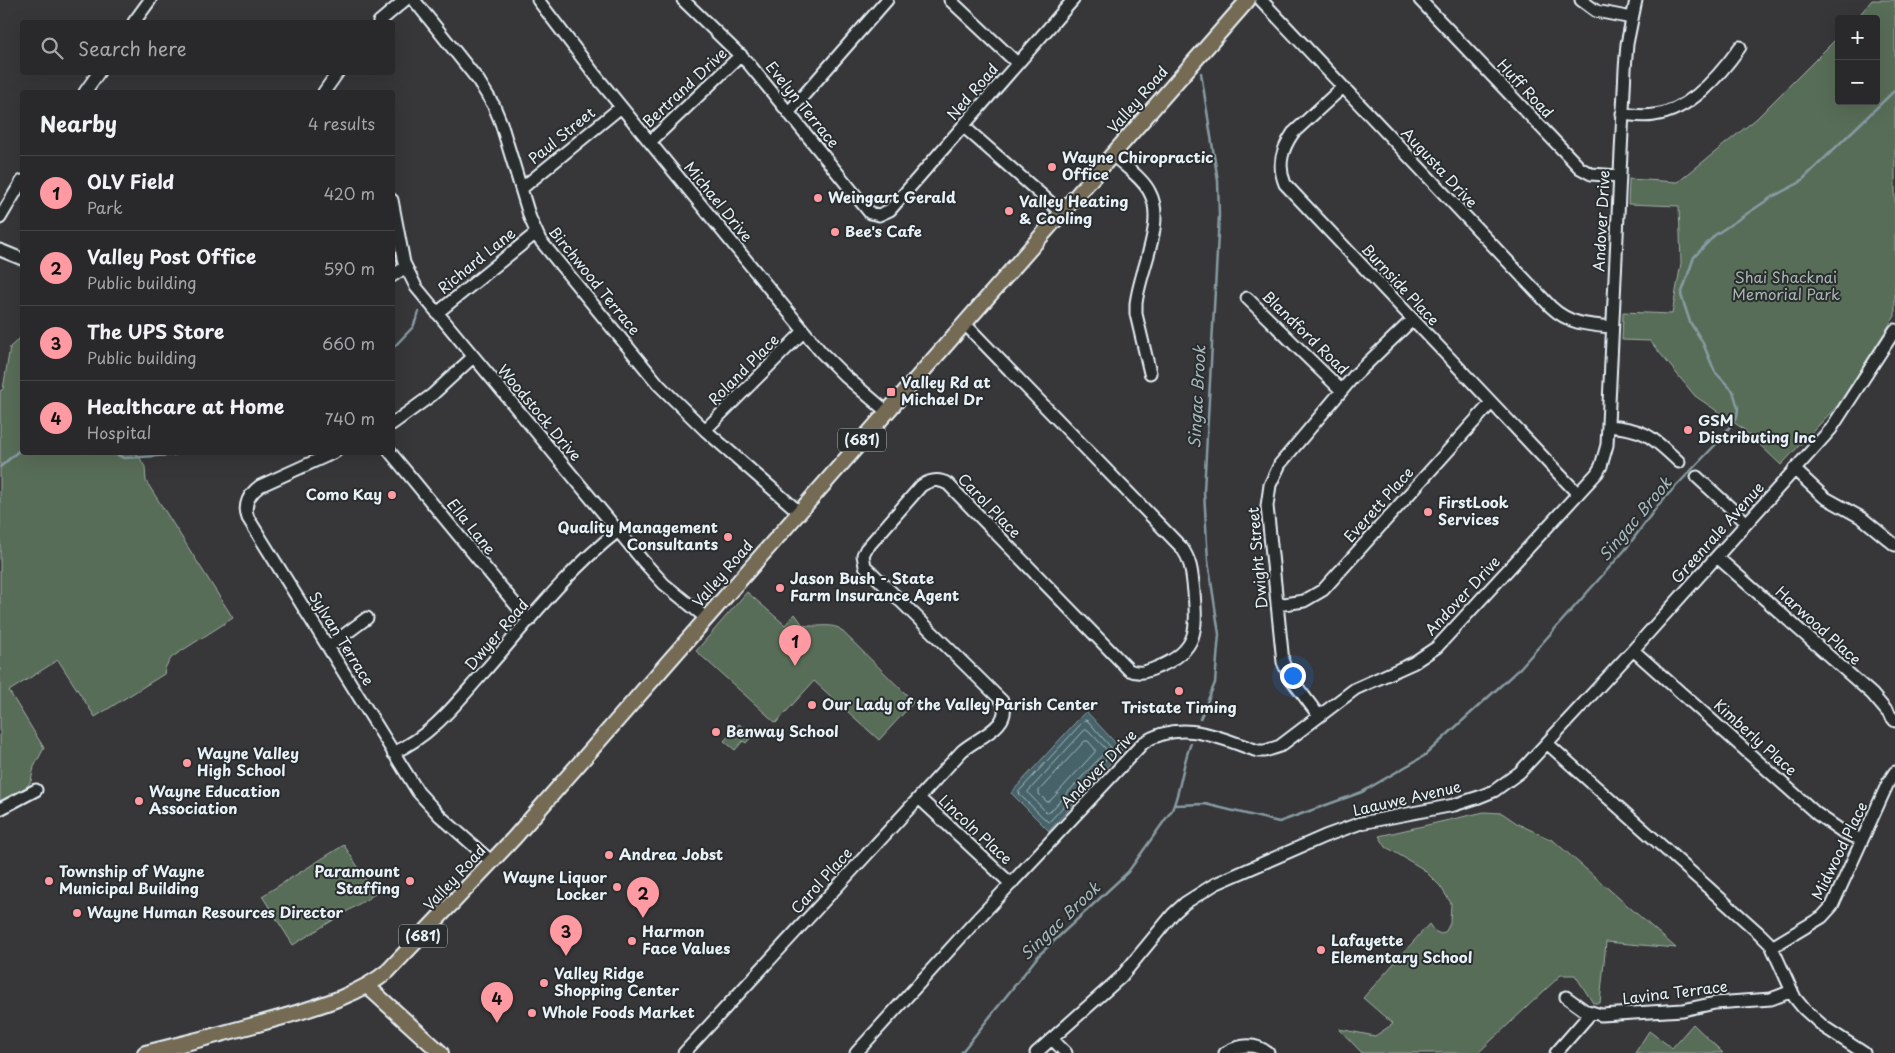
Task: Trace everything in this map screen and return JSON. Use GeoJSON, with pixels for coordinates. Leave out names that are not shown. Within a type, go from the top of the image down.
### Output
{"type":"FeatureCollection","features":[{"type":"Feature","properties":{"kind":"main road","name":"Valley Road"},"geometry":{"type":"LineString","coordinates":[[145,1053],[219,1035],[337,999],[367,986],[398,962],[492,862],[1248,0]]}},
{"type":"Feature","properties":{"kind":"main road"},"geometry":{"type":"LineString","coordinates":[[367,986],[441,1053]]}},
{"type":"Feature","properties":{"kind":"street"},"geometry":{"type":"LineString","coordinates":[[135,20],[150,0]]}},
{"type":"Feature","properties":{"kind":"street"},"geometry":{"type":"LineString","coordinates":[[381,20],[404,0]]}},
{"type":"Feature","properties":{"kind":"street","name":"Birchwood Terrace"},"geometry":{"type":"LineString","coordinates":[[414,0],[488,96],[501,124],[536,233],[659,385],[705,430],[799,512]]}},
{"type":"Feature","properties":{"kind":"street","name":"Michael Drive"},"geometry":{"type":"LineString","coordinates":[[538,0],[621,107],[804,331],[835,367],[887,412]]}},
{"type":"Feature","properties":{"kind":"street","name":"Evelyn Terrace"},"geometry":{"type":"LineString","coordinates":[[683,0],[741,55],[870,213],[879,215],[885,213],[895,203]]}},
{"type":"Feature","properties":{"kind":"street"},"geometry":{"type":"LineString","coordinates":[[789,112],[887,0]]}},
{"type":"Feature","properties":{"kind":"street"},"geometry":{"type":"LineString","coordinates":[[950,0],[1017,63]]}},
{"type":"Feature","properties":{"kind":"street","name":"Ned Road"},"geometry":{"type":"LineString","coordinates":[[895,203],[1073,0]]}},
{"type":"Feature","properties":{"kind":"street","name":"Augusta Drive"},"geometry":{"type":"LineString","coordinates":[[1261,0],[1556,312],[1576,323],[1612,327]]}},
{"type":"Feature","properties":{"kind":"street","name":"Huff Road"},"geometry":{"type":"LineString","coordinates":[[1420,0],[1580,168],[1591,174],[1619,176]]}},
{"type":"Feature","properties":{"kind":"street"},"geometry":{"type":"LineString","coordinates":[[1581,0],[1596,11],[1632,18]]}},
{"type":"Feature","properties":{"kind":"street","name":"Andover Drive"},"geometry":{"type":"LineString","coordinates":[[856,1053],[1135,750],[1153,737],[1169,731],[1189,731],[1209,735],[1258,751],[1266,751],[1280,746],[1355,690],[1413,663],[1437,647],[1578,494],[1601,466],[1608,445],[1625,69],[1636,0]]}},
{"type":"Feature","properties":{"kind":"street"},"geometry":{"type":"LineString","coordinates":[[1622,114],[1653,116],[1664,114],[1685,104],[1727,65],[1740,47]]}},
{"type":"Feature","properties":{"kind":"street","name":"Bertrand Drive"},"geometry":{"type":"LineString","coordinates":[[650,142],[741,55]]}},
{"type":"Feature","properties":{"kind":"street"},"geometry":{"type":"LineString","coordinates":[[86,90],[97,75]]}},
{"type":"Feature","properties":{"kind":"street"},"geometry":{"type":"LineString","coordinates":[[326,90],[336,75]]}},
{"type":"Feature","properties":{"kind":"street","name":"Burnside Place"},"geometry":{"type":"LineString","coordinates":[[1343,87],[1293,133],[1287,142],[1281,160],[1282,177],[1285,184],[1578,494]]}},
{"type":"Feature","properties":{"kind":"street","name":"Paul Street"},"geometry":{"type":"LineString","coordinates":[[521,189],[621,107]]}},
{"type":"Feature","properties":{"kind":"street"},"geometry":{"type":"LineString","coordinates":[[963,126],[1061,212]]}},
{"type":"Feature","properties":{"kind":"street"},"geometry":{"type":"LineString","coordinates":[[1112,154],[1145,185],[1154,202],[1154,230],[1136,304],[1136,314],[1150,373]]}},
{"type":"Feature","properties":{"kind":"street"},"geometry":{"type":"LineString","coordinates":[[0,218],[20,184]]}},
{"type":"Feature","properties":{"kind":"street","name":"Woodstock Drive"},"geometry":{"type":"LineString","coordinates":[[395,214],[406,267],[416,288],[653,573],[706,618]]}},
{"type":"Feature","properties":{"kind":"street","name":"Richard Lane"},"geometry":{"type":"LineString","coordinates":[[437,313],[536,233]]}},
{"type":"Feature","properties":{"kind":"street"},"geometry":{"type":"LineString","coordinates":[[0,250],[20,257]]}},
{"type":"Feature","properties":{"kind":"street"},"geometry":{"type":"LineString","coordinates":[[395,274],[406,267]]}},
{"type":"Feature","properties":{"kind":"street","name":"Blandford Road"},"geometry":{"type":"LineString","coordinates":[[1247,298],[1341,390]]}},
{"type":"Feature","properties":{"kind":"street","name":"Dwight Street"},"geometry":{"type":"LineString","coordinates":[[1319,716],[1286,670],[1281,651],[1267,506],[1270,485],[1280,464],[1341,390],[1364,365],[1412,320]]}},
{"type":"Feature","properties":{"kind":"street","name":"Carol Place"},"geometry":{"type":"LineString","coordinates":[[684,1053],[962,751],[996,728],[1005,712],[1002,701],[865,566],[863,561],[866,549],[925,483],[937,480],[948,484],[1129,670],[1134,673],[1145,672],[1177,658],[1190,644],[1196,628],[1192,570],[1182,548],[964,323]]}},
{"type":"Feature","properties":{"kind":"street","name":"Greenrale Avenue"},"geometry":{"type":"LineString","coordinates":[[1548,744],[1831,429],[1895,330]]}},
{"type":"Feature","properties":{"kind":"street","name":"Roland Place"},"geometry":{"type":"LineString","coordinates":[[705,430],[804,331]]}},
{"type":"Feature","properties":{"kind":"street"},"geometry":{"type":"LineString","coordinates":[[395,422],[432,395],[473,357]]}},
{"type":"Feature","properties":{"kind":"street","name":"Everett Place"},"geometry":{"type":"LineString","coordinates":[[1277,605],[1304,601],[1323,590],[1491,403]]}},
{"type":"Feature","properties":{"kind":"street"},"geometry":{"type":"LineString","coordinates":[[1608,426],[1628,428],[1645,433],[1654,438],[1679,462]]}},
{"type":"Feature","properties":{"kind":"street","name":"Sylvan Terrace"},"geometry":{"type":"LineString","coordinates":[[328,455],[260,486],[250,496],[246,509],[248,518],[418,792],[428,805],[492,862]]}},
{"type":"Feature","properties":{"kind":"street","name":"Ella Lane"},"geometry":{"type":"LineString","coordinates":[[392,455],[529,621]]}},
{"type":"Feature","properties":{"kind":"street"},"geometry":{"type":"LineString","coordinates":[[1794,469],[1824,497],[1862,518],[1895,545]]}},
{"type":"Feature","properties":{"kind":"street"},"geometry":{"type":"LineString","coordinates":[[1698,477],[1746,523]]}},
{"type":"Feature","properties":{"kind":"street","name":"Dwyer Road"},"geometry":{"type":"LineString","coordinates":[[394,753],[421,738],[445,717],[586,558],[618,531]]}},
{"type":"Feature","properties":{"kind":"street","name":"Harwood Place"},"geometry":{"type":"LineString","coordinates":[[1717,557],[1872,694],[1895,721]]}},
{"type":"Feature","properties":{"kind":"street"},"geometry":{"type":"LineString","coordinates":[[328,647],[367,618]]}},
{"type":"Feature","properties":{"kind":"street","name":"Kimberly Place"},"geometry":{"type":"LineString","coordinates":[[1633,650],[1817,814],[1843,832],[1862,840]]}},
{"type":"Feature","properties":{"kind":"street"},"geometry":{"type":"LineString","coordinates":[[1548,744],[1772,947],[1792,991],[1804,1009],[1815,1019],[1864,1053]]}},
{"type":"Feature","properties":{"kind":"street","name":"Laauwe Avenue"},"geometry":{"type":"LineString","coordinates":[[1036,1053],[1121,977],[1173,914],[1215,884],[1325,836],[1362,823],[1454,805],[1486,794],[1507,783],[1548,744]]}},
{"type":"Feature","properties":{"kind":"street","name":"Midwood Place"},"geometry":{"type":"LineString","coordinates":[[1772,947],[1828,912],[1888,783],[1895,772]]}},
{"type":"Feature","properties":{"kind":"street"},"geometry":{"type":"LineString","coordinates":[[0,809],[36,790]]}},
{"type":"Feature","properties":{"kind":"street","name":"Lincoln Place"},"geometry":{"type":"LineString","coordinates":[[919,798],[1011,884]]}},
{"type":"Feature","properties":{"kind":"street","name":"Lavina Terrace"},"geometry":{"type":"LineString","coordinates":[[1566,997],[1574,1005],[1591,1013],[1601,1015],[1683,1010],[1714,1003],[1771,999],[1792,991]]}},
{"type":"Feature","properties":{"kind":"street"},"geometry":{"type":"LineString","coordinates":[[1556,1053],[1591,1013]]}},
{"type":"Feature","properties":{"kind":"street"},"geometry":{"type":"LineString","coordinates":[[1052,1039],[1066,1053]]}},
{"type":"Feature","properties":{"kind":"street"},"geometry":{"type":"LineString","coordinates":[[1225,1053],[1242,1046],[1263,1049],[1268,1053]]}},
{"type":"Feature","properties":{"kind":"green space","name":"Shai Shacknai Memorial Park"},"geometry":{"type":"Polygon","coordinates":[[[1872,0],[1895,0],[1895,316],[1838,405],[1781,465],[1742,428],[1695,396],[1650,341],[1622,340],[1623,312],[1672,314],[1681,263],[1679,206],[1628,204],[1629,179],[1678,182],[1756,119],[1835,40],[1835,105],[1880,105],[1880,15],[1859,15],[1872,0]]]}},
{"type":"Feature","properties":{"kind":"green space"},"geometry":{"type":"Polygon","coordinates":[[[20,338],[20,455],[138,455],[145,467],[146,481],[233,618],[172,657],[166,666],[164,674],[95,717],[58,660],[9,691],[44,748],[34,767],[31,781],[27,787],[0,802],[0,391],[3,389],[10,347],[20,338]]]}},
{"type":"Feature","properties":{"kind":"green space"},"geometry":{"type":"Polygon","coordinates":[[[747,592],[785,625],[795,614],[803,625],[839,628],[914,702],[879,740],[814,681],[776,723],[696,651],[747,592]]]}},
{"type":"Feature","properties":{"kind":"green space"},"geometry":{"type":"Polygon","coordinates":[[[739,724],[752,736],[746,743],[743,741],[735,750],[724,741],[739,724]]]}},
{"type":"Feature","properties":{"kind":"green space"},"geometry":{"type":"Polygon","coordinates":[[[1484,812],[1502,813],[1518,824],[1554,841],[1676,948],[1606,942],[1600,1003],[1593,1003],[1575,975],[1561,975],[1478,1053],[1362,1053],[1339,1029],[1375,1036],[1393,1024],[1363,998],[1429,924],[1434,931],[1441,934],[1446,931],[1450,923],[1451,903],[1440,886],[1423,869],[1386,847],[1379,836],[1484,812]]]}},
{"type":"Feature","properties":{"kind":"green space"},"geometry":{"type":"Polygon","coordinates":[[[344,845],[375,894],[293,945],[262,896],[344,845]]]}},
{"type":"Feature","properties":{"kind":"green space"},"geometry":{"type":"Polygon","coordinates":[[[1693,1024],[1723,1053],[1635,1053],[1649,1031],[1672,1048],[1693,1024]]]}},
{"type":"Feature","properties":{"kind":"water"},"geometry":{"type":"Polygon","coordinates":[[[1086,711],[1122,750],[1049,831],[1011,793],[1086,711]]]}},
{"type":"Feature","properties":{"kind":"waterway","name":"Singac Brook"},"geometry":{"type":"LineString","coordinates":[[1200,719],[1215,683],[1219,634],[1208,561],[1204,491],[1219,216],[1218,181],[1201,73]]}},
{"type":"Feature","properties":{"kind":"waterway","name":"Singac Brook"},"geometry":{"type":"LineString","coordinates":[[1174,805],[1205,804],[1279,822],[1362,792],[1424,756],[1520,668],[1625,550],[1659,504],[1719,441],[1737,417],[1738,408],[1733,391],[1715,372],[1702,341],[1690,322],[1681,295],[1694,257],[1715,235],[1772,197],[1799,183],[1895,90]]}},
{"type":"Feature","properties":{"kind":"waterway"},"geometry":{"type":"LineString","coordinates":[[395,346],[413,327],[419,312]]}},
{"type":"Feature","properties":{"kind":"waterway"},"geometry":{"type":"LineString","coordinates":[[0,467],[20,450]]}},
{"type":"Feature","properties":{"kind":"waterway"},"geometry":{"type":"LineString","coordinates":[[118,455],[124,458],[173,455]]}},
{"type":"Feature","properties":{"kind":"waterway","name":"Singac Brook"},"geometry":{"type":"LineString","coordinates":[[961,1053],[1039,955],[1128,872],[1172,810],[1191,743]]}},
{"type":"Feature","properties":{"kind":"place","name":"Wayne Chiropractic Office"},"geometry":{"type":"Point","coordinates":[1052,167]}},
{"type":"Feature","properties":{"kind":"place","name":"Weingart Gerald"},"geometry":{"type":"Point","coordinates":[818,198]}},
{"type":"Feature","properties":{"kind":"place","name":"Valley Heating & Cooling"},"geometry":{"type":"Point","coordinates":[1009,211]}},
{"type":"Feature","properties":{"kind":"place","name":"Bee's Cafe"},"geometry":{"type":"Point","coordinates":[835,232]}},
{"type":"Feature","properties":{"kind":"place","name":"Valley Rd at Michael Dr"},"geometry":{"type":"Point","coordinates":[891,392]}},
{"type":"Feature","properties":{"kind":"place","name":"GSM Distributing Inc"},"geometry":{"type":"Point","coordinates":[1688,430]}},
{"type":"Feature","properties":{"kind":"place","name":"Como Kay"},"geometry":{"type":"Point","coordinates":[392,495]}},
{"type":"Feature","properties":{"kind":"place","name":"FirstLook Services"},"geometry":{"type":"Point","coordinates":[1428,512]}},
{"type":"Feature","properties":{"kind":"place","name":"Quality Management Consultants"},"geometry":{"type":"Point","coordinates":[728,537]}},
{"type":"Feature","properties":{"kind":"place","name":"Jason Bush - State Farm Insurance Agent"},"geometry":{"type":"Point","coordinates":[780,588]}},
{"type":"Feature","properties":{"kind":"place","name":"OLV Field"},"geometry":{"type":"Point","coordinates":[795,666]}},
{"type":"Feature","properties":{"kind":"place","name":"Tristate Timing"},"geometry":{"type":"Point","coordinates":[1179,691]}},
{"type":"Feature","properties":{"kind":"place","name":"Our Lady of the Valley Parish Center"},"geometry":{"type":"Point","coordinates":[812,705]}},
{"type":"Feature","properties":{"kind":"place","name":"Benway School"},"geometry":{"type":"Point","coordinates":[716,732]}},
{"type":"Feature","properties":{"kind":"place","name":"Wayne Valley High School"},"geometry":{"type":"Point","coordinates":[187,763]}},
{"type":"Feature","properties":{"kind":"place","name":"Wayne Education Association"},"geometry":{"type":"Point","coordinates":[139,801]}},
{"type":"Feature","properties":{"kind":"place","name":"Andrea Jobst"},"geometry":{"type":"Point","coordinates":[609,855]}},
{"type":"Feature","properties":{"kind":"place","name":"Township of Wayne Municipal Building"},"geometry":{"type":"Point","coordinates":[49,881]}},
{"type":"Feature","properties":{"kind":"place","name":"Paramount Staffing"},"geometry":{"type":"Point","coordinates":[410,881]}},
{"type":"Feature","properties":{"kind":"place","name":"Wayne Liquor Locker"},"geometry":{"type":"Point","coordinates":[617,887]}},
{"type":"Feature","properties":{"kind":"place","name":"Wayne Human Resources Director"},"geometry":{"type":"Point","coordinates":[77,913]}},
{"type":"Feature","properties":{"kind":"place","name":"Valley Post Office"},"geometry":{"type":"Point","coordinates":[643,918]}},
{"type":"Feature","properties":{"kind":"place","name":"Harmon Face Values"},"geometry":{"type":"Point","coordinates":[632,941]}},
{"type":"Feature","properties":{"kind":"place","name":"Lafayette Elementary School"},"geometry":{"type":"Point","coordinates":[1321,950]}},
{"type":"Feature","properties":{"kind":"place","name":"The UPS Store"},"geometry":{"type":"Point","coordinates":[566,956]}},
{"type":"Feature","properties":{"kind":"place","name":"Valley Ridge Shopping Center"},"geometry":{"type":"Point","coordinates":[544,983]}},
{"type":"Feature","properties":{"kind":"place","name":"Whole Foods Market"},"geometry":{"type":"Point","coordinates":[532,1013]}},
{"type":"Feature","properties":{"kind":"place","name":"Healthcare at Home"},"geometry":{"type":"Point","coordinates":[497,1023]}}]}
